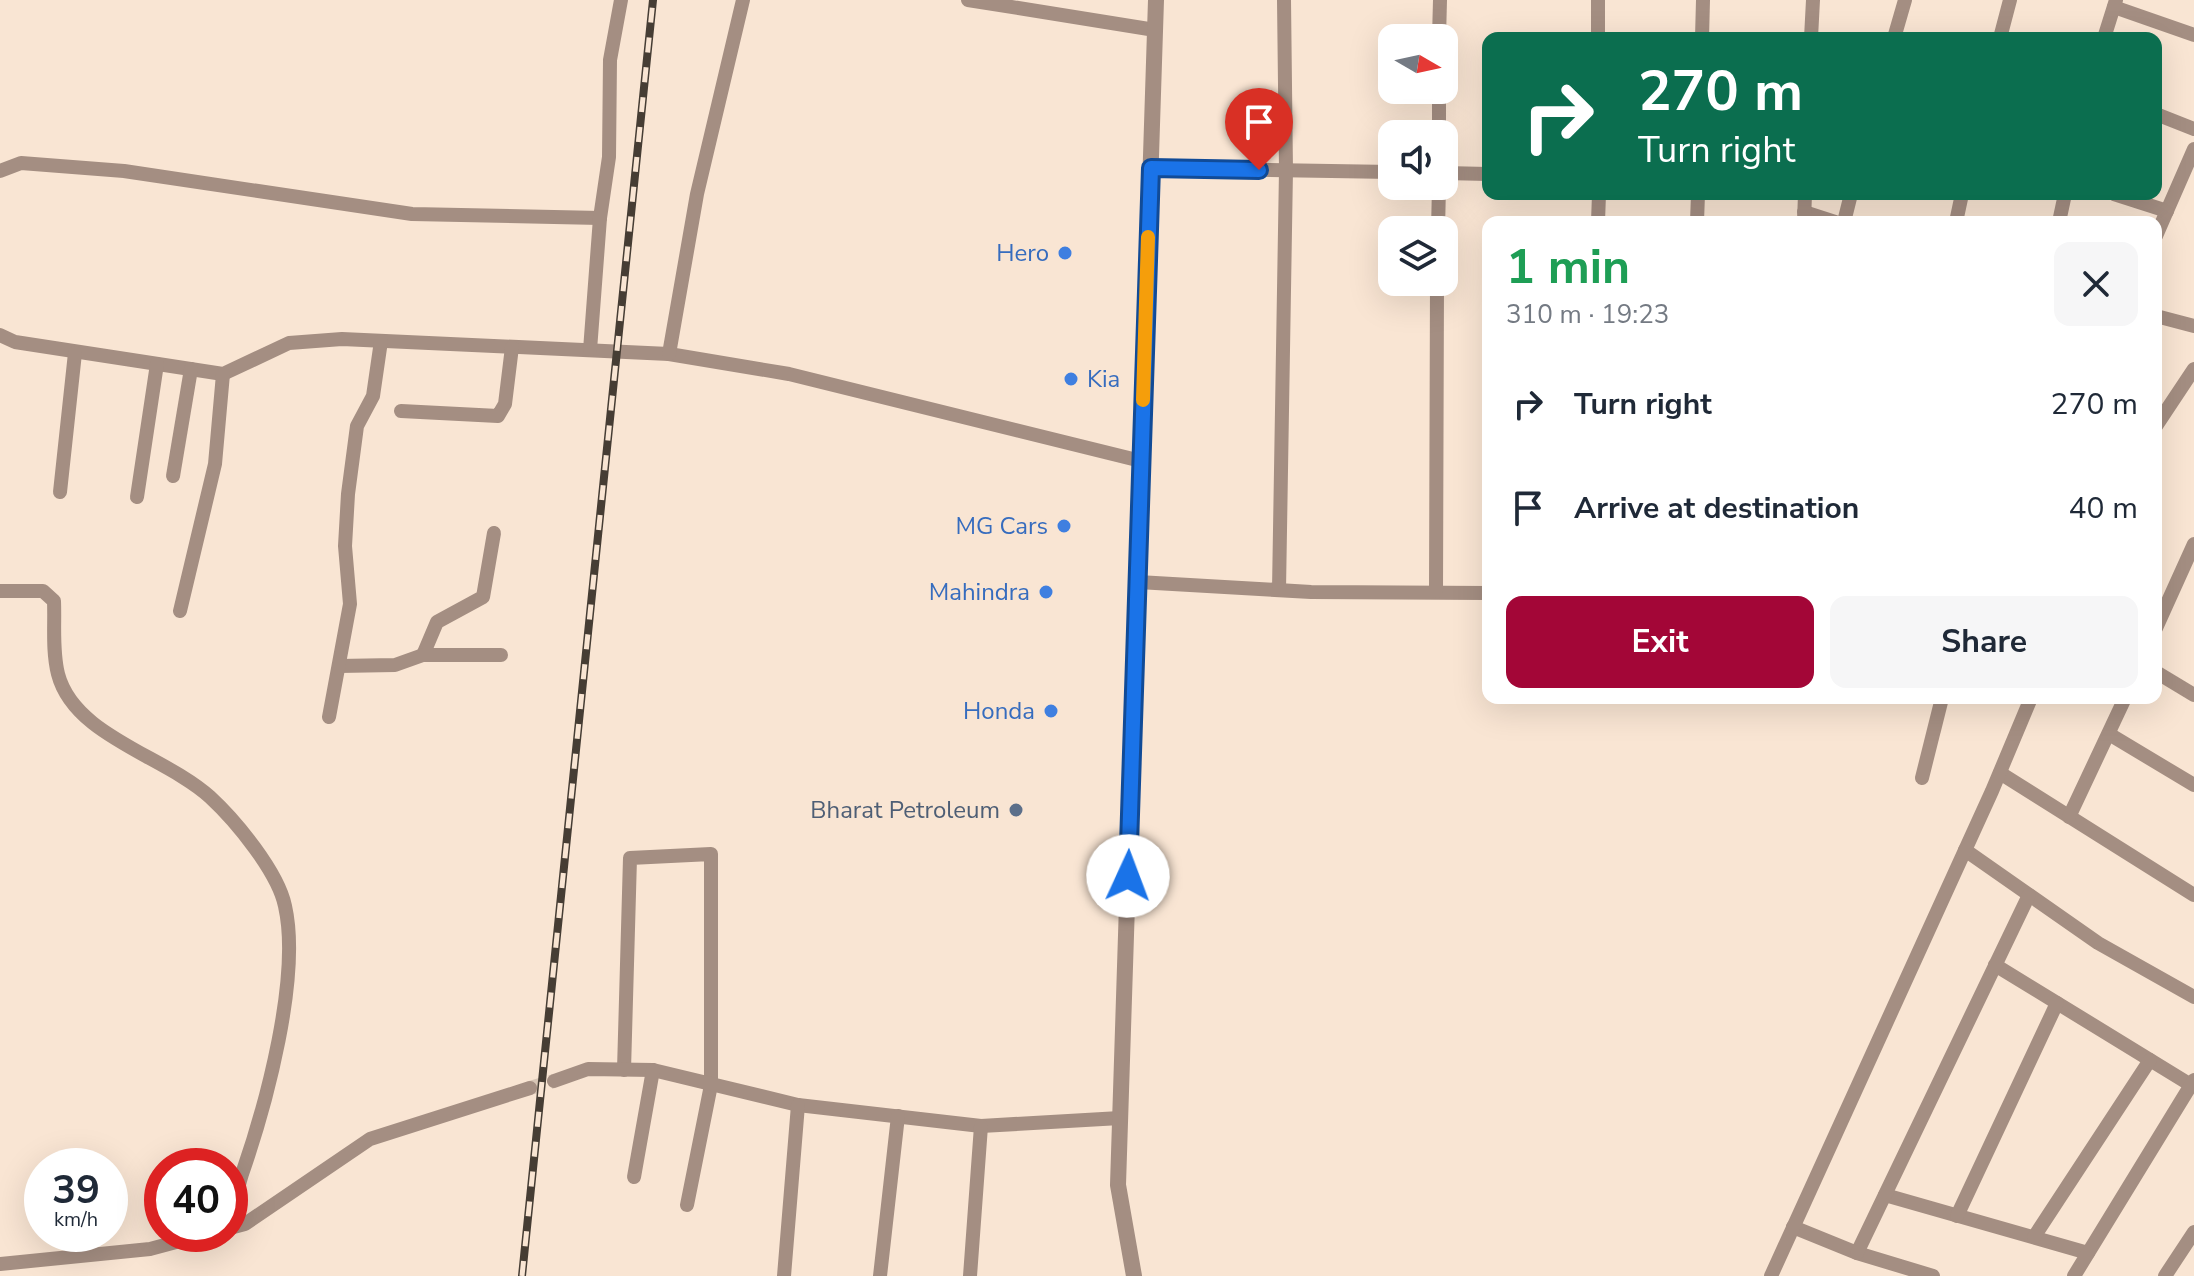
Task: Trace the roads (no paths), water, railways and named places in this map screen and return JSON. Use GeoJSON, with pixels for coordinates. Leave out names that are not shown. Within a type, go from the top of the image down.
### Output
{"type":"FeatureCollection","features":[{"type":"Feature","properties":{"kind":"street"},"geometry":{"type":"LineString","coordinates":[[590,350],[600,218],[609,157],[610,60],[621,0]]}},
{"type":"Feature","properties":{"kind":"street"},"geometry":{"type":"LineString","coordinates":[[669,354],[697,194],[743,0]]}},
{"type":"Feature","properties":{"kind":"street"},"geometry":{"type":"LineString","coordinates":[[968,0],[1155,30]]}},
{"type":"Feature","properties":{"kind":"street"},"geometry":{"type":"LineString","coordinates":[[1134,1276],[1118,1185],[1156,0]]}},
{"type":"Feature","properties":{"kind":"street"},"geometry":{"type":"LineString","coordinates":[[1279,590],[1286,170],[1284,0]]}},
{"type":"Feature","properties":{"kind":"street"},"geometry":{"type":"LineString","coordinates":[[1439,24],[1440,0]]}},
{"type":"Feature","properties":{"kind":"street"},"geometry":{"type":"LineString","coordinates":[[1598,0],[1598,32]]}},
{"type":"Feature","properties":{"kind":"street"},"geometry":{"type":"LineString","coordinates":[[1702,32],[1703,0]]}},
{"type":"Feature","properties":{"kind":"street"},"geometry":{"type":"LineString","coordinates":[[1811,32],[1813,0]]}},
{"type":"Feature","properties":{"kind":"street"},"geometry":{"type":"LineString","coordinates":[[1896,32],[1905,0]]}},
{"type":"Feature","properties":{"kind":"street"},"geometry":{"type":"LineString","coordinates":[[2002,32],[2010,0]]}},
{"type":"Feature","properties":{"kind":"street"},"geometry":{"type":"LineString","coordinates":[[2106,32],[2115,4],[2194,35]]}},
{"type":"Feature","properties":{"kind":"street"},"geometry":{"type":"LineString","coordinates":[[2162,116],[2194,129]]}},
{"type":"Feature","properties":{"kind":"street"},"geometry":{"type":"LineString","coordinates":[[2162,222],[2194,149]]}},
{"type":"Feature","properties":{"kind":"street"},"geometry":{"type":"LineString","coordinates":[[0,171],[21,163],[124,171],[412,214],[600,218]]}},
{"type":"Feature","properties":{"kind":"street"},"geometry":{"type":"LineString","coordinates":[[1151,168],[1378,172]]}},
{"type":"Feature","properties":{"kind":"street"},"geometry":{"type":"LineString","coordinates":[[1458,173],[1482,174]]}},
{"type":"Feature","properties":{"kind":"street"},"geometry":{"type":"LineString","coordinates":[[2133,200],[2167,211]]}},
{"type":"Feature","properties":{"kind":"street"},"geometry":{"type":"LineString","coordinates":[[1436,591],[1437,296]]}},
{"type":"Feature","properties":{"kind":"street"},"geometry":{"type":"LineString","coordinates":[[2162,318],[2194,326]]}},
{"type":"Feature","properties":{"kind":"street"},"geometry":{"type":"LineString","coordinates":[[0,335],[15,342],[75,353],[223,374],[289,343],[381,341],[669,354],[789,374],[1141,461]]}},
{"type":"Feature","properties":{"kind":"street"},"geometry":{"type":"LineString","coordinates":[[329,717],[350,604],[345,546],[357,426],[373,396],[381,341]]}},
{"type":"Feature","properties":{"kind":"street"},"geometry":{"type":"LineString","coordinates":[[401,411],[498,416],[505,404],[512,347]]}},
{"type":"Feature","properties":{"kind":"street"},"geometry":{"type":"LineString","coordinates":[[60,492],[75,353]]}},
{"type":"Feature","properties":{"kind":"street"},"geometry":{"type":"LineString","coordinates":[[137,497],[157,364]]}},
{"type":"Feature","properties":{"kind":"street"},"geometry":{"type":"LineString","coordinates":[[173,476],[191,369]]}},
{"type":"Feature","properties":{"kind":"street"},"geometry":{"type":"LineString","coordinates":[[2162,417],[2194,369]]}},
{"type":"Feature","properties":{"kind":"street"},"geometry":{"type":"LineString","coordinates":[[180,611],[215,464],[223,374]]}},
{"type":"Feature","properties":{"kind":"street"},"geometry":{"type":"LineString","coordinates":[[423,655],[437,622],[483,597],[494,533]]}},
{"type":"Feature","properties":{"kind":"street"},"geometry":{"type":"LineString","coordinates":[[2162,615],[2194,544]]}},
{"type":"Feature","properties":{"kind":"street"},"geometry":{"type":"LineString","coordinates":[[1138,582],[1279,590],[1482,593]]}},
{"type":"Feature","properties":{"kind":"street"},"geometry":{"type":"LineString","coordinates":[[0,591],[43,591],[54,601],[55,657],[63,687],[73,703],[90,724],[132,745],[209,796],[254,848],[285,905],[289,940],[278,1048],[248,1161]]}},
{"type":"Feature","properties":{"kind":"street"},"geometry":{"type":"LineString","coordinates":[[339,666],[395,665],[423,655],[501,655]]}},
{"type":"Feature","properties":{"kind":"street"},"geometry":{"type":"LineString","coordinates":[[2162,676],[2194,695]]}},
{"type":"Feature","properties":{"kind":"street"},"geometry":{"type":"LineString","coordinates":[[1922,778],[1940,704]]}},
{"type":"Feature","properties":{"kind":"street"},"geometry":{"type":"LineString","coordinates":[[1771,1276],[2029,704]]}},
{"type":"Feature","properties":{"kind":"street"},"geometry":{"type":"LineString","coordinates":[[2069,817],[2122,704]]}},
{"type":"Feature","properties":{"kind":"street"},"geometry":{"type":"LineString","coordinates":[[2109,734],[2194,785]]}},
{"type":"Feature","properties":{"kind":"street"},"geometry":{"type":"LineString","coordinates":[[2000,773],[2194,895]]}},
{"type":"Feature","properties":{"kind":"street"},"geometry":{"type":"LineString","coordinates":[[1965,850],[2098,943],[2194,997]]}},
{"type":"Feature","properties":{"kind":"street"},"geometry":{"type":"LineString","coordinates":[[624,1070],[630,858],[711,854],[711,1085],[687,1205]]}},
{"type":"Feature","properties":{"kind":"street"},"geometry":{"type":"LineString","coordinates":[[1857,1253],[2029,895]]}},
{"type":"Feature","properties":{"kind":"street"},"geometry":{"type":"LineString","coordinates":[[1995,965],[2150,1060],[2193,1082],[2074,1276]]}},
{"type":"Feature","properties":{"kind":"street"},"geometry":{"type":"LineString","coordinates":[[1957,1216],[2057,1003]]}},
{"type":"Feature","properties":{"kind":"street"},"geometry":{"type":"LineString","coordinates":[[2034,1237],[2150,1060]]}},
{"type":"Feature","properties":{"kind":"street"},"geometry":{"type":"LineString","coordinates":[[554,1081],[588,1069],[653,1070],[798,1105],[981,1126],[1120,1118]]}},
{"type":"Feature","properties":{"kind":"street"},"geometry":{"type":"LineString","coordinates":[[634,1177],[653,1070]]}},
{"type":"Feature","properties":{"kind":"street"},"geometry":{"type":"LineString","coordinates":[[248,1222],[370,1139],[530,1088]]}},
{"type":"Feature","properties":{"kind":"street"},"geometry":{"type":"LineString","coordinates":[[784,1276],[798,1105]]}},
{"type":"Feature","properties":{"kind":"street"},"geometry":{"type":"LineString","coordinates":[[880,1276],[898,1116]]}},
{"type":"Feature","properties":{"kind":"street"},"geometry":{"type":"LineString","coordinates":[[970,1276],[981,1126]]}},
{"type":"Feature","properties":{"kind":"street"},"geometry":{"type":"LineString","coordinates":[[1885,1195],[2088,1253]]}},
{"type":"Feature","properties":{"kind":"street"},"geometry":{"type":"LineString","coordinates":[[1793,1227],[1857,1253],[1933,1276]]}},
{"type":"Feature","properties":{"kind":"street"},"geometry":{"type":"LineString","coordinates":[[2165,1276],[2194,1232]]}},
{"type":"Feature","properties":{"kind":"street"},"geometry":{"type":"LineString","coordinates":[[0,1264],[144,1250]]}},
{"type":"Feature","properties":{"kind":"tunnel"},"geometry":{"type":"LineString","coordinates":[[530,1088],[554,1081]]}},
{"type":"Feature","properties":{"kind":"railway"},"geometry":{"type":"LineString","coordinates":[[522,1276],[653,0]]}},
{"type":"Feature","properties":{"kind":"place","name":"Hero"},"geometry":{"type":"Point","coordinates":[1065,253]}},
{"type":"Feature","properties":{"kind":"place","name":"Kia"},"geometry":{"type":"Point","coordinates":[1071,379]}},
{"type":"Feature","properties":{"kind":"place","name":"MG Cars"},"geometry":{"type":"Point","coordinates":[1064,526]}},
{"type":"Feature","properties":{"kind":"place","name":"Mahindra"},"geometry":{"type":"Point","coordinates":[1046,592]}},
{"type":"Feature","properties":{"kind":"place","name":"Honda"},"geometry":{"type":"Point","coordinates":[1051,711]}},
{"type":"Feature","properties":{"kind":"place","name":"Bharat Petroleum"},"geometry":{"type":"Point","coordinates":[1016,810]}}]}
